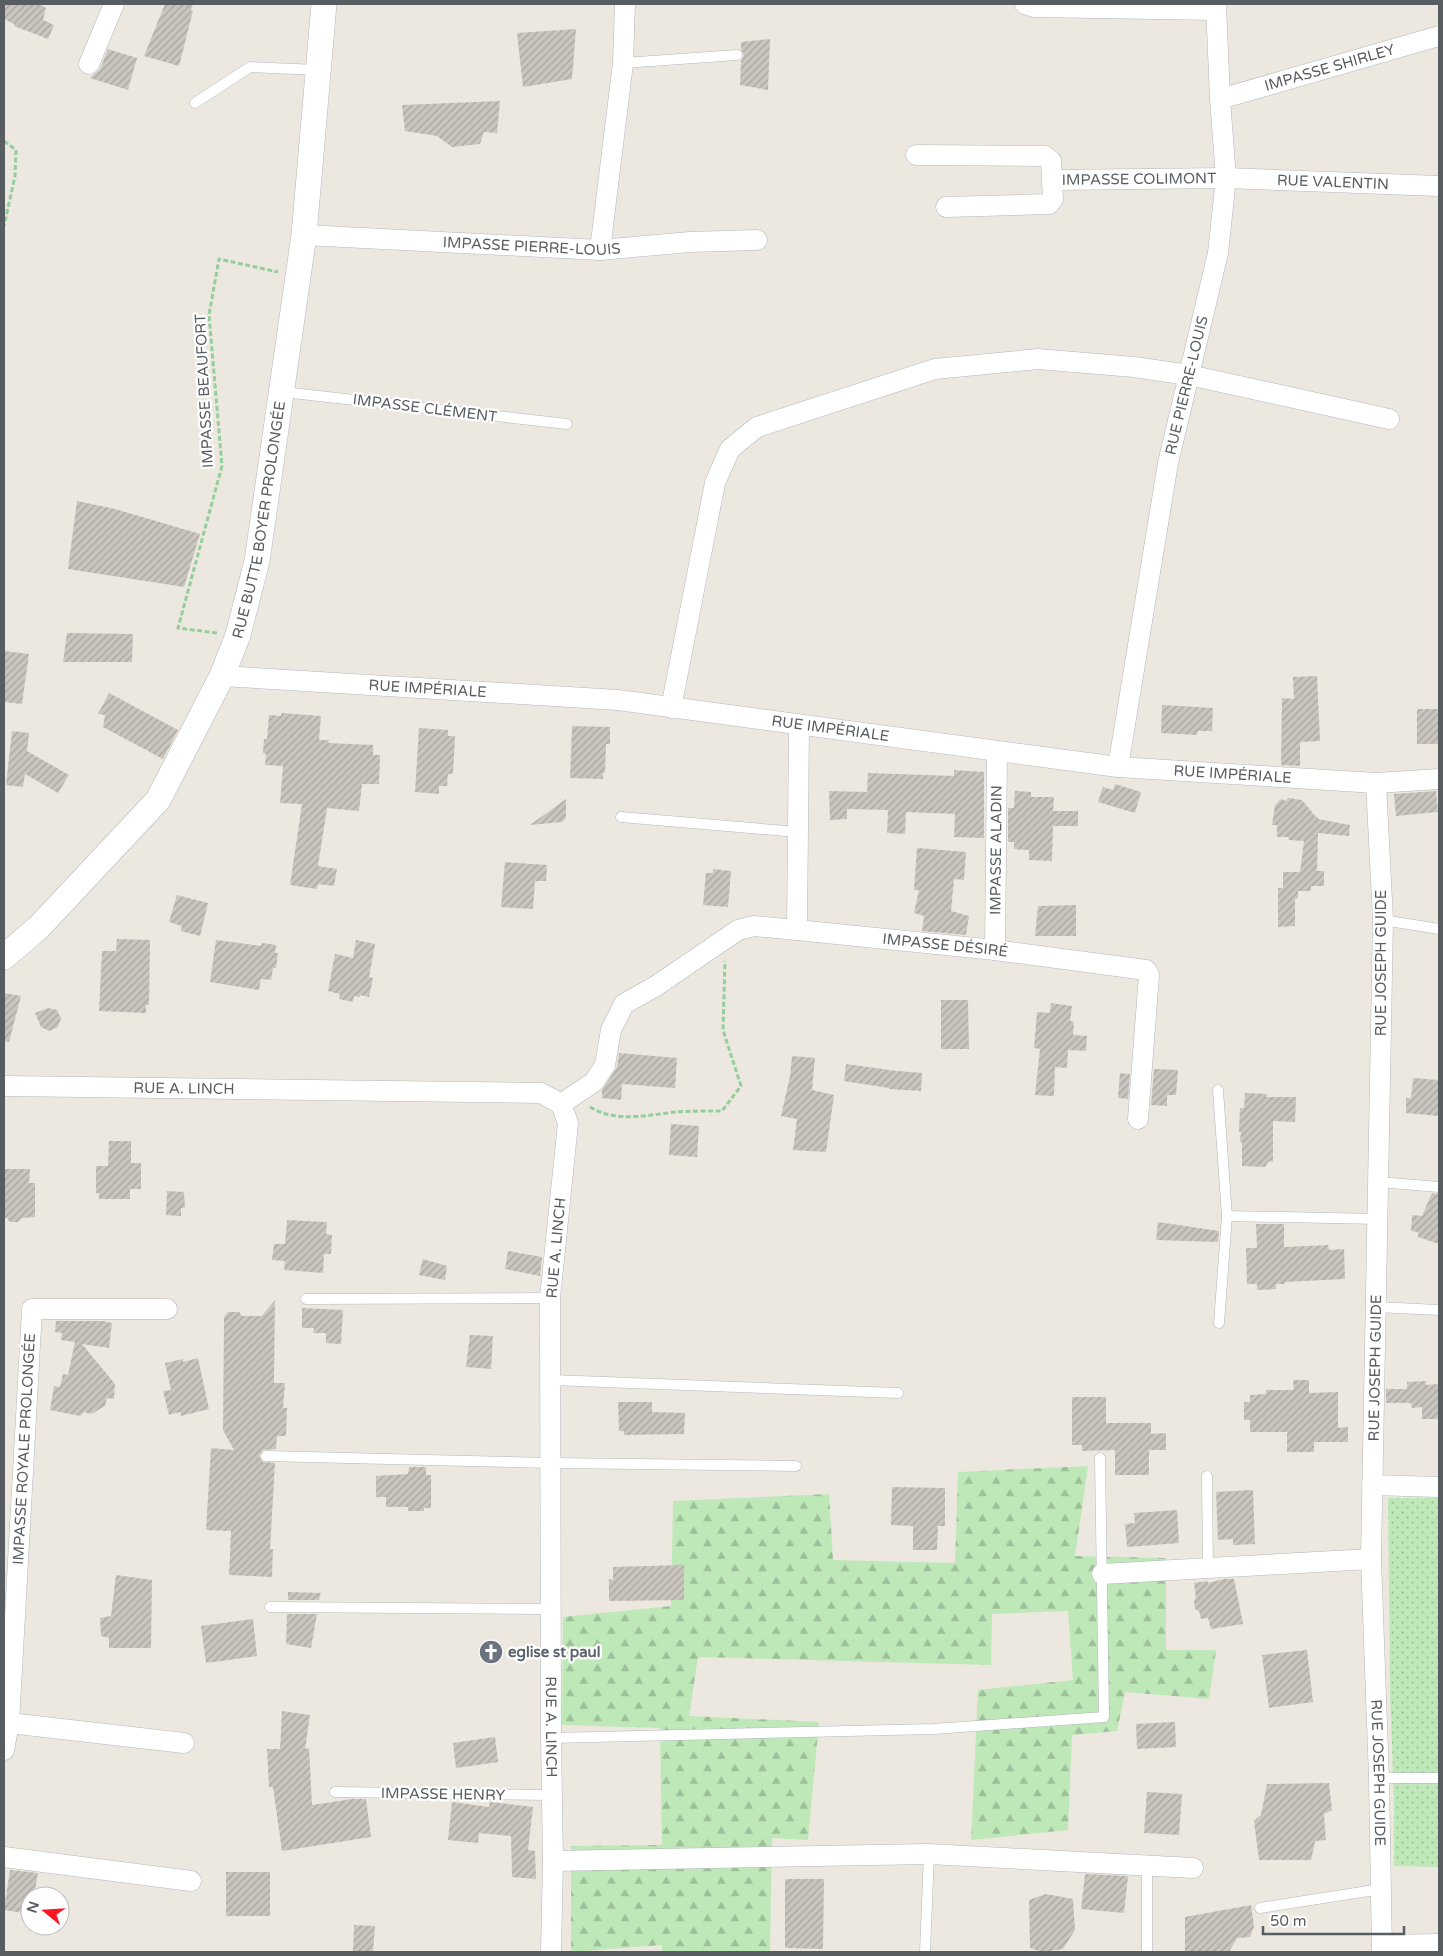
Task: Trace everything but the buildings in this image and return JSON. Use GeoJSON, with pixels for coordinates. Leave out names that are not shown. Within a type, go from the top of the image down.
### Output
{"type":"FeatureCollection","features":[{"type":"Feature","properties":{"kind":"street"},"geometry":{"type":"LineString","coordinates":[[88,64],[114,4]]}},
{"type":"Feature","properties":{"kind":"street","name":"RUE BUTTE BOYER PROLONGÉE"},"geometry":{"type":"LineString","coordinates":[[4,957],[39,926],[158,800],[222,676],[238,635],[257,561],[283,392],[304,235],[324,4]]}},
{"type":"Feature","properties":{"kind":"street"},"geometry":{"type":"LineString","coordinates":[[600,250],[623,63],[625,4]]}},
{"type":"Feature","properties":{"kind":"street"},"geometry":{"type":"LineString","coordinates":[[1026,4],[1034,7],[1215,7]]}},
{"type":"Feature","properties":{"kind":"street","name":"RUE PIERRE-LOUIS"},"geometry":{"type":"LineString","coordinates":[[1118,767],[1168,463],[1218,252],[1226,178],[1215,7]]}},
{"type":"Feature","properties":{"kind":"street","name":"IMPASSE SHIRLEY"},"geometry":{"type":"LineString","coordinates":[[1220,98],[1439,36]]}},
{"type":"Feature","properties":{"kind":"street"},"geometry":{"type":"LineString","coordinates":[[916,155],[1045,156],[1051,161],[1053,200],[1048,204],[946,207]]}},
{"type":"Feature","properties":{"kind":"street","name":"IMPASSE COLIMONT"},"geometry":{"type":"LineString","coordinates":[[1053,180],[1226,178]]}},
{"type":"Feature","properties":{"kind":"street","name":"RUE VALENTIN"},"geometry":{"type":"LineString","coordinates":[[1226,178],[1439,186]]}},
{"type":"Feature","properties":{"kind":"street","name":"IMPASSE PIERRE-LOUIS"},"geometry":{"type":"LineString","coordinates":[[304,235],[600,250],[690,242],[757,240]]}},
{"type":"Feature","properties":{"kind":"street"},"geometry":{"type":"LineString","coordinates":[[671,708],[715,483],[730,449],[757,427],[935,368],[1038,359],[1189,375],[1389,419]]}},
{"type":"Feature","properties":{"kind":"street","name":"RUE IMPÉRIALE"},"geometry":{"type":"LineString","coordinates":[[222,676],[618,700],[1118,767],[1376,783],[1439,779]]}},
{"type":"Feature","properties":{"kind":"street"},"geometry":{"type":"LineString","coordinates":[[797,930],[799,725]]}},
{"type":"Feature","properties":{"kind":"street","name":"IMPASSE ALADIN"},"geometry":{"type":"LineString","coordinates":[[995,950],[997,750]]}},
{"type":"Feature","properties":{"kind":"street","name":"RUE JOSEPH GUIDE"},"geometry":{"type":"LineString","coordinates":[[1376,783],[1383,920],[1371,1559],[1379,1778],[1382,1948]]}},
{"type":"Feature","properties":{"kind":"street","name":"IMPASSE DÉSIRÉ"},"geometry":{"type":"LineString","coordinates":[[566,1100],[594,1082],[605,1065],[611,1030],[624,1004],[656,986],[738,930],[754,926],[995,950],[1146,970],[1149,972],[1138,1118]]}},
{"type":"Feature","properties":{"kind":"street","name":"RUE A. LINCH"},"geometry":{"type":"LineString","coordinates":[[4,1086],[540,1093],[566,1100],[568,1124],[550,1298],[553,1861],[551,1952]]}},
{"type":"Feature","properties":{"kind":"street","name":"IMPASSE ROYALE PROLONGÉE"},"geometry":{"type":"LineString","coordinates":[[6,1723],[32,1310],[167,1309]]}},
{"type":"Feature","properties":{"kind":"street"},"geometry":{"type":"LineString","coordinates":[[1372,1485],[1439,1486]]}},
{"type":"Feature","properties":{"kind":"street"},"geometry":{"type":"LineString","coordinates":[[1102,1574],[1371,1559]]}},
{"type":"Feature","properties":{"kind":"street"},"geometry":{"type":"LineString","coordinates":[[4,1750],[6,1723],[184,1743]]}},
{"type":"Feature","properties":{"kind":"street"},"geometry":{"type":"LineString","coordinates":[[553,1861],[929,1854],[1192,1868]]}},
{"type":"Feature","properties":{"kind":"street"},"geometry":{"type":"LineString","coordinates":[[4,1856],[191,1881]]}},
{"type":"Feature","properties":{"kind":"street"},"geometry":{"type":"LineString","coordinates":[[1382,1948],[1439,1944]]}},
{"type":"Feature","properties":{"kind":"lane"},"geometry":{"type":"LineString","coordinates":[[623,63],[737,55]]}},
{"type":"Feature","properties":{"kind":"lane"},"geometry":{"type":"LineString","coordinates":[[195,103],[250,67],[318,70]]}},
{"type":"Feature","properties":{"kind":"lane","name":"IMPASSE CLÉMENT"},"geometry":{"type":"LineString","coordinates":[[283,392],[567,424]]}},
{"type":"Feature","properties":{"kind":"lane"},"geometry":{"type":"LineString","coordinates":[[621,817],[798,832]]}},
{"type":"Feature","properties":{"kind":"lane"},"geometry":{"type":"LineString","coordinates":[[1383,920],[1439,929]]}},
{"type":"Feature","properties":{"kind":"lane"},"geometry":{"type":"LineString","coordinates":[[1218,1090],[1226,1216],[1219,1322]]}},
{"type":"Feature","properties":{"kind":"lane"},"geometry":{"type":"LineString","coordinates":[[1379,1182],[1439,1186]]}},
{"type":"Feature","properties":{"kind":"lane"},"geometry":{"type":"LineString","coordinates":[[1226,1216],[1378,1219]]}},
{"type":"Feature","properties":{"kind":"lane"},"geometry":{"type":"LineString","coordinates":[[306,1299],[550,1298]]}},
{"type":"Feature","properties":{"kind":"lane"},"geometry":{"type":"LineString","coordinates":[[1376,1307],[1439,1310]]}},
{"type":"Feature","properties":{"kind":"lane"},"geometry":{"type":"LineString","coordinates":[[551,1380],[898,1393]]}},
{"type":"Feature","properties":{"kind":"lane"},"geometry":{"type":"LineString","coordinates":[[266,1456],[550,1463],[796,1466]]}},
{"type":"Feature","properties":{"kind":"lane"},"geometry":{"type":"LineString","coordinates":[[551,1738],[934,1729],[1104,1717],[1100,1458]]}},
{"type":"Feature","properties":{"kind":"lane"},"geometry":{"type":"LineString","coordinates":[[1207,1476],[1208,1568]]}},
{"type":"Feature","properties":{"kind":"lane"},"geometry":{"type":"LineString","coordinates":[[270,1607],[551,1609]]}},
{"type":"Feature","properties":{"kind":"lane"},"geometry":{"type":"LineString","coordinates":[[1379,1778],[1439,1778]]}},
{"type":"Feature","properties":{"kind":"lane","name":"IMPASSE HENRY"},"geometry":{"type":"LineString","coordinates":[[335,1792],[552,1796]]}},
{"type":"Feature","properties":{"kind":"lane"},"geometry":{"type":"LineString","coordinates":[[925,1952],[929,1854]]}},
{"type":"Feature","properties":{"kind":"lane"},"geometry":{"type":"LineString","coordinates":[[1147,1866],[1147,1952]]}},
{"type":"Feature","properties":{"kind":"lane"},"geometry":{"type":"LineString","coordinates":[[1260,1908],[1381,1889]]}},
{"type":"Feature","properties":{"kind":"path"},"geometry":{"type":"LineString","coordinates":[[4,141],[16,150],[16,176],[4,226]]}},
{"type":"Feature","properties":{"kind":"path","name":"IMPASSE BEAUFORT"},"geometry":{"type":"LineString","coordinates":[[238,635],[178,628],[222,466],[209,314],[219,259],[298,276]]}},
{"type":"Feature","properties":{"kind":"path"},"geometry":{"type":"LineString","coordinates":[[566,1100],[601,1114],[644,1118],[676,1112],[722,1111],[741,1086],[723,1030],[726,938]]}},
{"type":"Feature","properties":{"kind":"green space"},"geometry":{"type":"Polygon","coordinates":[[[1088,1466],[1075,1556],[1166,1558],[1166,1650],[1216,1650],[1209,1699],[1125,1692],[1117,1731],[1072,1735],[1068,1830],[971,1840],[978,1690],[1073,1680],[1068,1611],[992,1614],[991,1665],[698,1657],[689,1716],[819,1722],[808,1840],[772,1838],[770,1952],[662,1952],[662,1945],[571,1952],[571,1846],[662,1845],[660,1728],[562,1725],[563,1617],[671,1606],[673,1501],[829,1494],[833,1560],[955,1563],[958,1472],[1088,1466]]]}},
{"type":"Feature","properties":{"kind":"green space"},"geometry":{"type":"Polygon","coordinates":[[[1388,1498],[1439,1498],[1439,1867],[1394,1866],[1388,1498]]]}},
{"type":"Feature","properties":{"kind":"place","name":"eglise st paul"},"geometry":{"type":"Point","coordinates":[491,1652]}}]}
